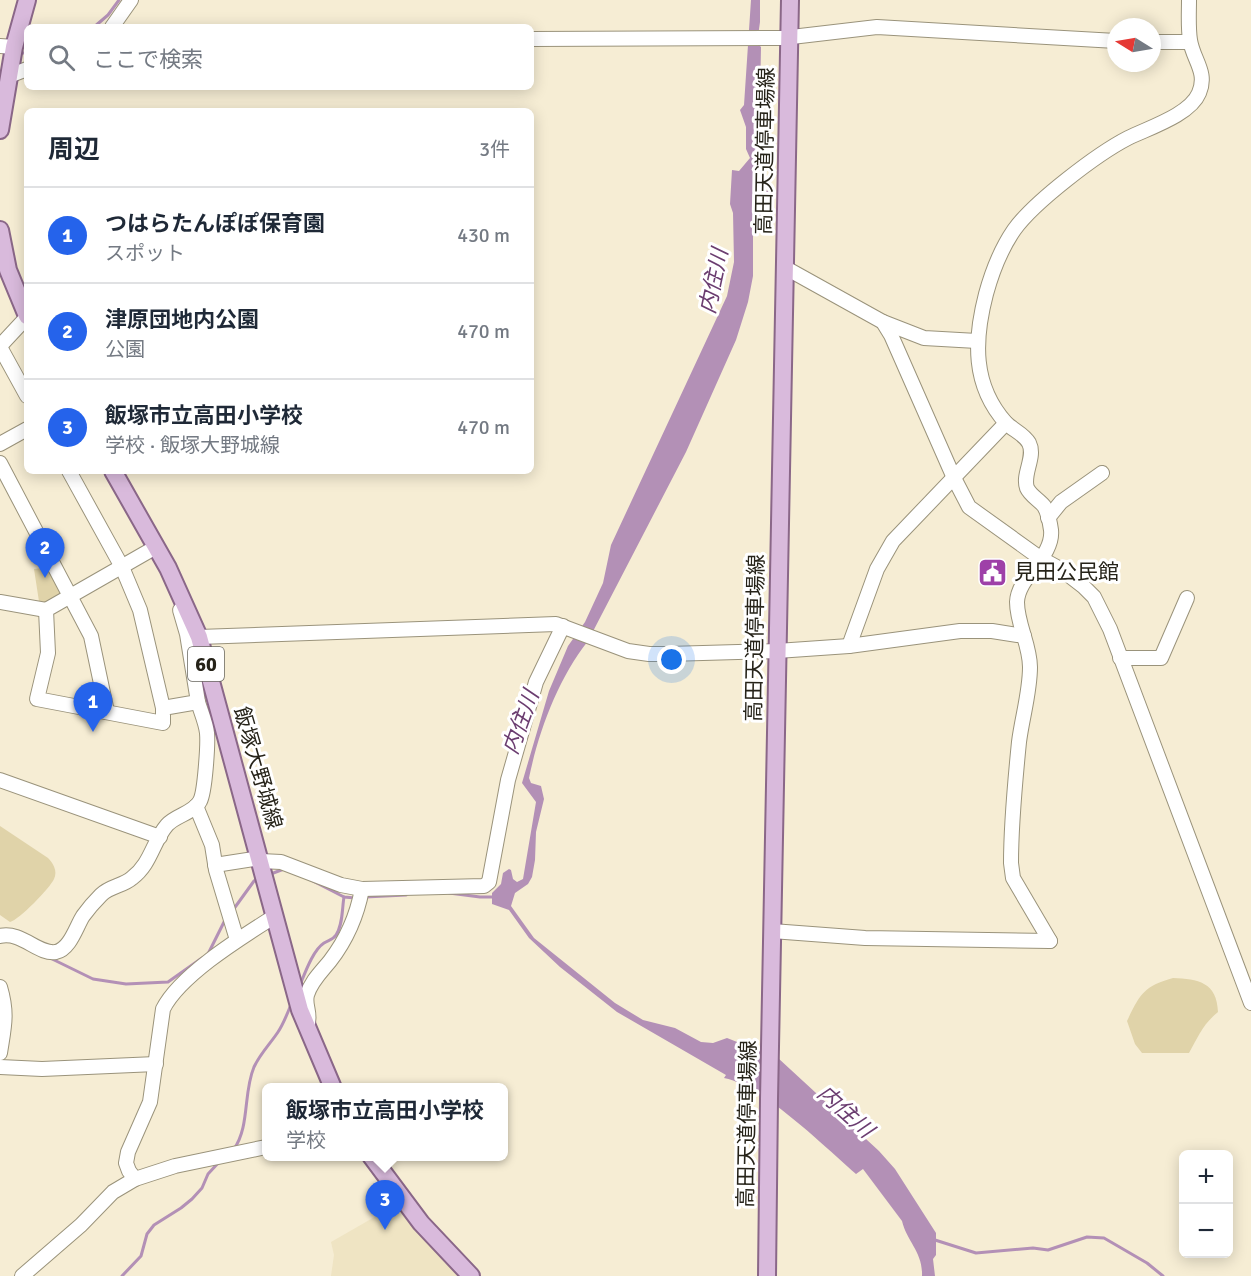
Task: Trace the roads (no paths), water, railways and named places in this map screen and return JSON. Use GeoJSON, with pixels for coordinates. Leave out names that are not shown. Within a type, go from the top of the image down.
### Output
{"type":"FeatureCollection","features":[{"type":"Feature","properties":{"kind":"main road"},"geometry":{"type":"LineString","coordinates":[[0,130],[12,60],[27,0]]}},
{"type":"Feature","properties":{"kind":"main road","name":"高田天道停車場線"},"geometry":{"type":"LineString","coordinates":[[767,1276],[787,37],[790,0]]}},
{"type":"Feature","properties":{"kind":"main road"},"geometry":{"type":"LineString","coordinates":[[0,230],[8,270],[24,309]]}},
{"type":"Feature","properties":{"kind":"main road","name":"飯塚大野城線"},"geometry":{"type":"LineString","coordinates":[[115,474],[168,568],[199,637],[300,1010],[331,1083]]}},
{"type":"Feature","properties":{"kind":"main road"},"geometry":{"type":"LineString","coordinates":[[375,1161],[421,1223],[471,1276]]}},
{"type":"Feature","properties":{"kind":"street"},"geometry":{"type":"LineString","coordinates":[[114,24],[131,0]]}},
{"type":"Feature","properties":{"kind":"street"},"geometry":{"type":"LineString","coordinates":[[772,931],[865,938],[1050,940],[1013,878],[1011,863],[1019,744],[1030,666],[1017,602],[1021,590],[1047,548],[1052,533],[1046,509],[1028,490],[1026,484],[1031,451],[1029,444],[1023,436],[1006,423],[990,399],[982,382],[977,362],[977,341],[986,294],[1000,254],[1015,228],[1043,200],[1098,157],[1126,139],[1188,109],[1198,96],[1202,86],[1201,68],[1190,42],[1189,0]]}},
{"type":"Feature","properties":{"kind":"street"},"geometry":{"type":"LineString","coordinates":[[534,39],[787,37],[877,27],[1107,40]]}},
{"type":"Feature","properties":{"kind":"street"},"geometry":{"type":"LineString","coordinates":[[1161,42],[1190,42]]}},
{"type":"Feature","properties":{"kind":"street"},"geometry":{"type":"LineString","coordinates":[[784,267],[883,322],[924,338],[977,341]]}},
{"type":"Feature","properties":{"kind":"street"},"geometry":{"type":"LineString","coordinates":[[24,319],[0,347],[24,391]]}},
{"type":"Feature","properties":{"kind":"street"},"geometry":{"type":"LineString","coordinates":[[883,322],[969,507],[1040,558],[1062,570],[1094,597],[1110,629],[1251,1003]]}},
{"type":"Feature","properties":{"kind":"street"},"geometry":{"type":"LineString","coordinates":[[849,646],[877,569],[893,541],[1006,423]]}},
{"type":"Feature","properties":{"kind":"street"},"geometry":{"type":"LineString","coordinates":[[0,444],[24,431]]}},
{"type":"Feature","properties":{"kind":"street"},"geometry":{"type":"LineString","coordinates":[[0,463],[72,596],[91,636],[107,712]]}},
{"type":"Feature","properties":{"kind":"street"},"geometry":{"type":"LineString","coordinates":[[1048,518],[1061,502],[1102,473]]}},
{"type":"Feature","properties":{"kind":"street"},"geometry":{"type":"LineString","coordinates":[[46,610],[48,653],[37,699],[163,723],[163,708],[140,610],[122,567],[71,474]]}},
{"type":"Feature","properties":{"kind":"street"},"geometry":{"type":"LineString","coordinates":[[0,602],[46,610],[156,547]]}},
{"type":"Feature","properties":{"kind":"street"},"geometry":{"type":"LineString","coordinates":[[0,936],[14,936],[47,951],[54,952],[61,949],[69,942],[83,917],[101,895],[108,888],[131,879],[146,866],[166,826],[196,806],[202,795],[207,732],[198,702],[187,634],[168,568]]}},
{"type":"Feature","properties":{"kind":"street"},"geometry":{"type":"LineString","coordinates":[[1120,658],[1161,658],[1187,598]]}},
{"type":"Feature","properties":{"kind":"street"},"geometry":{"type":"LineString","coordinates":[[199,637],[556,624],[628,651],[649,654],[777,651],[849,646],[960,631],[992,631],[1024,636]]}},
{"type":"Feature","properties":{"kind":"street"},"geometry":{"type":"LineString","coordinates":[[215,865],[263,868],[281,862],[340,885],[361,897],[484,886],[489,882],[508,780],[536,682],[563,626]]}},
{"type":"Feature","properties":{"kind":"street"},"geometry":{"type":"LineString","coordinates":[[163,708],[198,702]]}},
{"type":"Feature","properties":{"kind":"street"},"geometry":{"type":"LineString","coordinates":[[0,780],[160,837]]}},
{"type":"Feature","properties":{"kind":"street"},"geometry":{"type":"LineString","coordinates":[[196,806],[212,844],[215,865],[237,940]]}},
{"type":"Feature","properties":{"kind":"street"},"geometry":{"type":"LineString","coordinates":[[306,1028],[310,1017],[306,996],[316,976],[331,960],[346,936],[361,897]]}},
{"type":"Feature","properties":{"kind":"street"},"geometry":{"type":"LineString","coordinates":[[135,1179],[126,1163],[128,1152],[150,1102],[163,1009],[178,987],[237,940],[275,916]]}},
{"type":"Feature","properties":{"kind":"street"},"geometry":{"type":"LineString","coordinates":[[0,987],[6,1015],[0,1053]]}},
{"type":"Feature","properties":{"kind":"street"},"geometry":{"type":"LineString","coordinates":[[0,1066],[42,1069],[156,1064]]}},
{"type":"Feature","properties":{"kind":"street"},"geometry":{"type":"LineString","coordinates":[[22,1276],[81,1225],[113,1192],[135,1179],[175,1166],[262,1148]]}},
{"type":"Feature","properties":{"kind":"waterway"},"geometry":{"type":"LineString","coordinates":[[98,24],[108,15],[119,0]]}},
{"type":"Feature","properties":{"kind":"waterway"},"geometry":{"type":"LineString","coordinates":[[268,875],[284,869]]}},
{"type":"Feature","properties":{"kind":"waterway"},"geometry":{"type":"LineString","coordinates":[[233,910],[254,881],[259,879]]}},
{"type":"Feature","properties":{"kind":"waterway"},"geometry":{"type":"LineString","coordinates":[[309,879],[344,897],[355,898]]}},
{"type":"Feature","properties":{"kind":"waterway"},"geometry":{"type":"LineString","coordinates":[[449,893],[496,897]]}},
{"type":"Feature","properties":{"kind":"waterway"},"geometry":{"type":"LineString","coordinates":[[365,897],[406,895]]}},
{"type":"Feature","properties":{"kind":"waterway"},"geometry":{"type":"LineString","coordinates":[[300,985],[316,951],[333,938],[338,931],[344,897]]}},
{"type":"Feature","properties":{"kind":"waterway"},"geometry":{"type":"LineString","coordinates":[[208,954],[225,920]]}},
{"type":"Feature","properties":{"kind":"waterway"},"geometry":{"type":"LineString","coordinates":[[48,957],[93,979],[126,984],[168,982],[202,958]]}},
{"type":"Feature","properties":{"kind":"waterway"},"geometry":{"type":"LineString","coordinates":[[234,1149],[242,1130],[248,1088],[254,1067],[280,1029],[292,1002]]}},
{"type":"Feature","properties":{"kind":"waterway"},"geometry":{"type":"LineString","coordinates":[[122,1276],[141,1256],[147,1234],[154,1225],[192,1199],[202,1188],[208,1174],[220,1161]]}},
{"type":"Feature","properties":{"kind":"waterway"},"geometry":{"type":"LineString","coordinates":[[935,1240],[976,1253],[1033,1248],[1048,1250],[1087,1237],[1104,1238],[1147,1263],[1163,1276]]}},
{"type":"Feature","properties":{"kind":"place","name":"見田公民館"},"geometry":{"type":"Point","coordinates":[993,572]}},
{"type":"Feature","properties":{"kind":"place","name":"津原団地内公園"},"geometry":{"type":"Point","coordinates":[45,578]}},
{"type":"Feature","properties":{"kind":"place","name":"つはらたんぽぽ保育園"},"geometry":{"type":"Point","coordinates":[93,732]}},
{"type":"Feature","properties":{"kind":"place","name":"飯塚市立高田小学校"},"geometry":{"type":"Point","coordinates":[385,1230]}},
{"type":"Feature","properties":{"kind":"water label","name":"内住川"},"geometry":{"type":"Point","coordinates":[713,281]}},
{"type":"Feature","properties":{"kind":"water label","name":"内住川"},"geometry":{"type":"Point","coordinates":[520,722]}},
{"type":"Feature","properties":{"kind":"water label","name":"内住川"},"geometry":{"type":"Point","coordinates":[846,1111]}}]}
